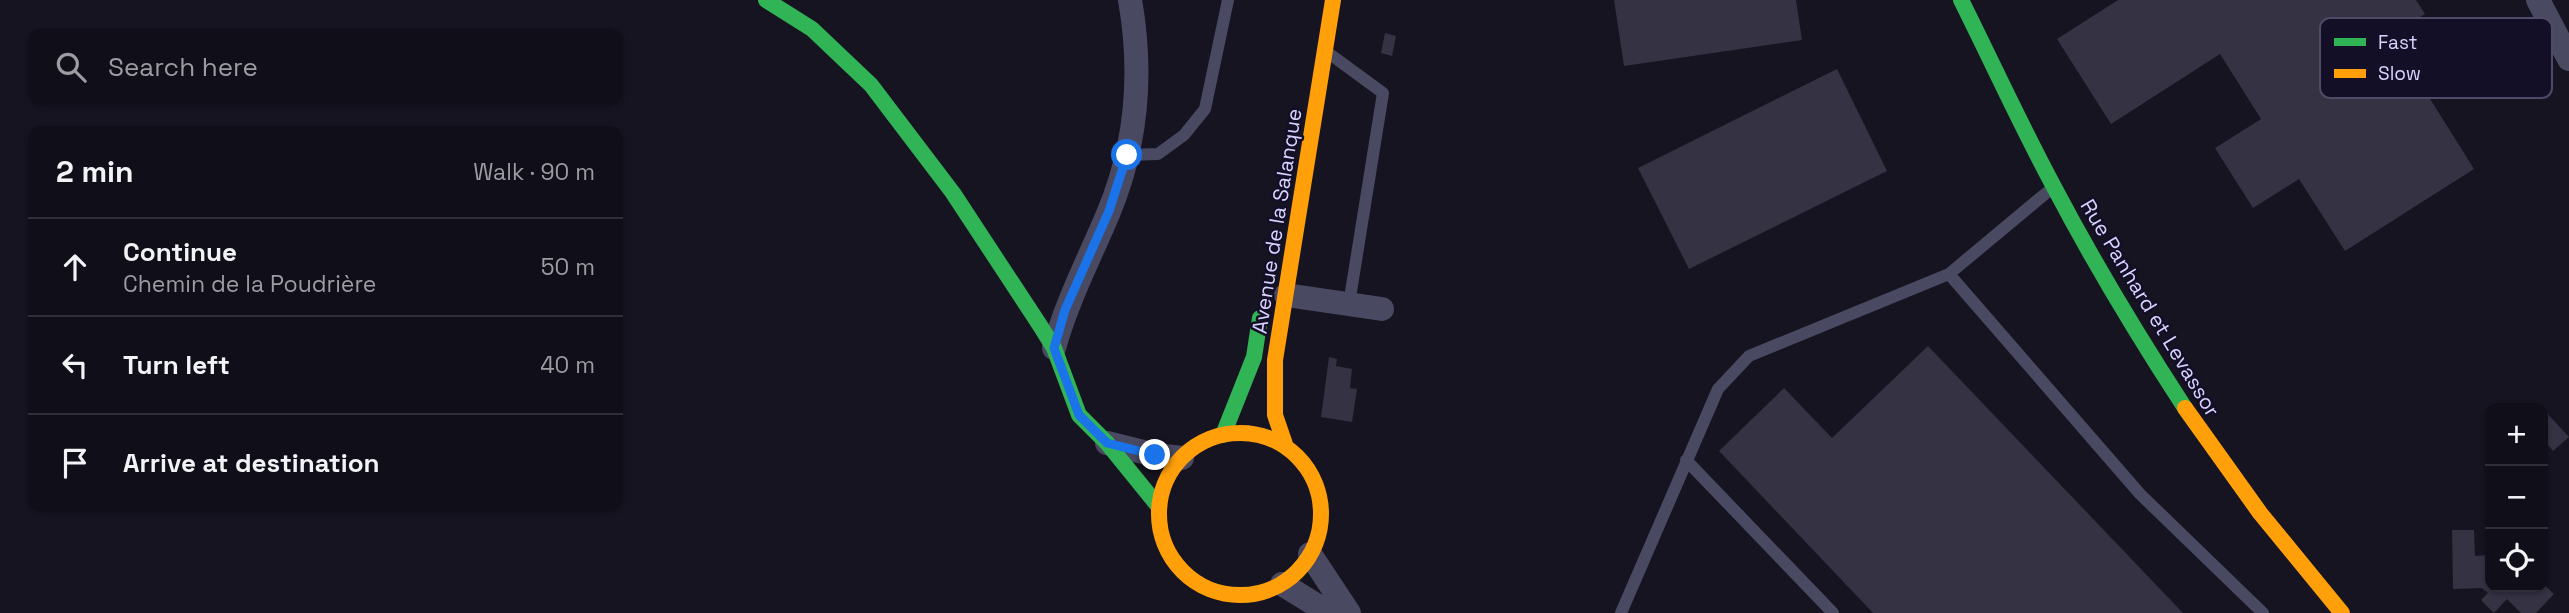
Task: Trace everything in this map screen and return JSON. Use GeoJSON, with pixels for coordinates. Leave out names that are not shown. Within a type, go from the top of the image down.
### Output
{"type":"FeatureCollection","features":[{"type":"Feature","properties":{"kind":"street"},"geometry":{"type":"LineString","coordinates":[[766,0],[812,29],[870,85],[953,193],[1054,348],[1079,415],[1107,443],[1159,507]]}},
{"type":"Feature","properties":{"kind":"street"},"geometry":{"type":"LineString","coordinates":[[1054,348],[1065,310],[1109,211],[1136,118],[1136,34],[1130,0]]}},
{"type":"Feature","properties":{"kind":"street","name":"Avenue de la Salanque"},"geometry":{"type":"LineString","coordinates":[[1223,435],[1274,298],[1333,0]]}},
{"type":"Feature","properties":{"kind":"street","name":"Rue Panhard et Levassor"},"geometry":{"type":"LineString","coordinates":[[1962,0],[2054,187],[2139,337],[2214,452],[2299,565],[2342,613]]}},
{"type":"Feature","properties":{"kind":"street"},"geometry":{"type":"LineString","coordinates":[[2538,0],[2547,18]]}},
{"type":"Feature","properties":{"kind":"street"},"geometry":{"type":"LineString","coordinates":[[2552,27],[2569,59]]}},
{"type":"Feature","properties":{"kind":"street"},"geometry":{"type":"LineString","coordinates":[[1274,298],[1382,309]]}},
{"type":"Feature","properties":{"kind":"street","name":"Avenue de la Salanque"},"geometry":{"type":"LineString","coordinates":[[1274,298],[1275,415],[1286,447]]}},
{"type":"Feature","properties":{"kind":"street"},"geometry":{"type":"LineString","coordinates":[[1254,611],[1272,588],[1298,571],[1310,554],[1319,532],[1321,508],[1315,485],[1303,464],[1286,447],[1267,437],[1245,433],[1223,435],[1201,443],[1182,458],[1166,480],[1159,507],[1160,528],[1166,549],[1193,581],[1215,591],[1238,595],[1272,588],[1329,613]]}},
{"type":"Feature","properties":{"kind":"street"},"geometry":{"type":"LineString","coordinates":[[1107,443],[1155,455],[1182,458]]}},
{"type":"Feature","properties":{"kind":"street"},"geometry":{"type":"LineString","coordinates":[[1310,554],[1349,613]]}},
{"type":"Feature","properties":{"kind":"street"},"geometry":{"type":"LineString","coordinates":[[1193,581],[1197,600]]}},
{"type":"Feature","properties":{"kind":"lane"},"geometry":{"type":"LineString","coordinates":[[1127,155],[1158,154],[1184,135],[1205,109],[1228,0]]}},
{"type":"Feature","properties":{"kind":"lane"},"geometry":{"type":"LineString","coordinates":[[1325,51],[1383,93],[1349,304]]}},
{"type":"Feature","properties":{"kind":"lane"},"geometry":{"type":"LineString","coordinates":[[1621,613],[1718,389],[1749,356],[1949,274],[2054,187]]}},
{"type":"Feature","properties":{"kind":"lane"},"geometry":{"type":"LineString","coordinates":[[1949,274],[2140,494],[2263,613]]}},
{"type":"Feature","properties":{"kind":"lane"},"geometry":{"type":"LineString","coordinates":[[1686,460],[1833,613]]}},
{"type":"Feature","properties":{"kind":"building"},"geometry":{"type":"Polygon","coordinates":[[[1614,0],[1796,0],[1802,40],[1624,66],[1614,0]]]}},
{"type":"Feature","properties":{"kind":"building"},"geometry":{"type":"Polygon","coordinates":[[[2118,0],[2416,0],[2425,14],[2418,18],[2320,18],[2320,98],[2429,98],[2474,169],[2345,251],[2299,179],[2253,208],[2215,148],[2261,119],[2220,54],[2111,124],[2057,39],[2118,0]]]}},
{"type":"Feature","properties":{"kind":"building"},"geometry":{"type":"Polygon","coordinates":[[[1385,33],[1396,36],[1392,56],[1381,53],[1385,33]]]}},
{"type":"Feature","properties":{"kind":"building"},"geometry":{"type":"Polygon","coordinates":[[[1837,69],[1887,171],[1689,269],[1638,168],[1837,69]]]}},
{"type":"Feature","properties":{"kind":"building"},"geometry":{"type":"Polygon","coordinates":[[[1928,346],[2183,613],[1873,613],[1719,451],[1784,388],[1832,438],[1928,346]]]}},
{"type":"Feature","properties":{"kind":"building"},"geometry":{"type":"Polygon","coordinates":[[[1329,357],[1337,359],[1336,366],[1352,369],[1350,388],[1357,389],[1352,422],[1321,417],[1329,357]]]}},
{"type":"Feature","properties":{"kind":"building"},"geometry":{"type":"Polygon","coordinates":[[[2548,414],[2569,437],[2553,451],[2548,445],[2548,414]]]}},
{"type":"Feature","properties":{"kind":"building"},"geometry":{"type":"Polygon","coordinates":[[[2452,530],[2474,530],[2475,556],[2485,555],[2485,590],[2482,588],[2453,589],[2452,530]]]}},
{"type":"Feature","properties":{"kind":"building"},"geometry":{"type":"Polygon","coordinates":[[[2548,589],[2554,594],[2536,613],[2521,613],[2507,599],[2494,613],[2481,600],[2488,593],[2548,592],[2548,589]]]}},
{"type":"Feature","properties":{"kind":"traffic: fast"},"geometry":{"type":"LineString","coordinates":[[766,0],[812,29],[871,85],[953,193],[1041,327],[1054,348],[1079,415],[1107,443],[1159,507]]}},
{"type":"Feature","properties":{"kind":"traffic: fast"},"geometry":{"type":"LineString","coordinates":[[1961,0],[2069,215],[2150,354],[2185,408]]}},
{"type":"Feature","properties":{"kind":"traffic: fast"},"geometry":{"type":"LineString","coordinates":[[1223,435],[1254,357],[1260,318]]}},
{"type":"Feature","properties":{"kind":"traffic: slow"},"geometry":{"type":"LineString","coordinates":[[1286,447],[1275,415],[1275,360],[1333,0]]}},
{"type":"Feature","properties":{"kind":"traffic: slow"},"geometry":{"type":"LineString","coordinates":[[2185,408],[2260,513],[2342,613]]}},
{"type":"Feature","properties":{"kind":"traffic: slow"},"geometry":{"type":"LineString","coordinates":[[1240,433],[1271,440],[1297,457],[1314,483],[1321,514],[1314,545],[1297,571],[1271,588],[1240,595],[1209,588],[1183,571],[1166,545],[1159,514],[1166,483],[1183,457],[1209,440],[1240,433]]}},
{"type":"Feature","properties":{"kind":"route"},"geometry":{"type":"LineString","coordinates":[[1127,155],[1109,211],[1065,310],[1054,348],[1079,415],[1107,443],[1155,455]]}}]}
